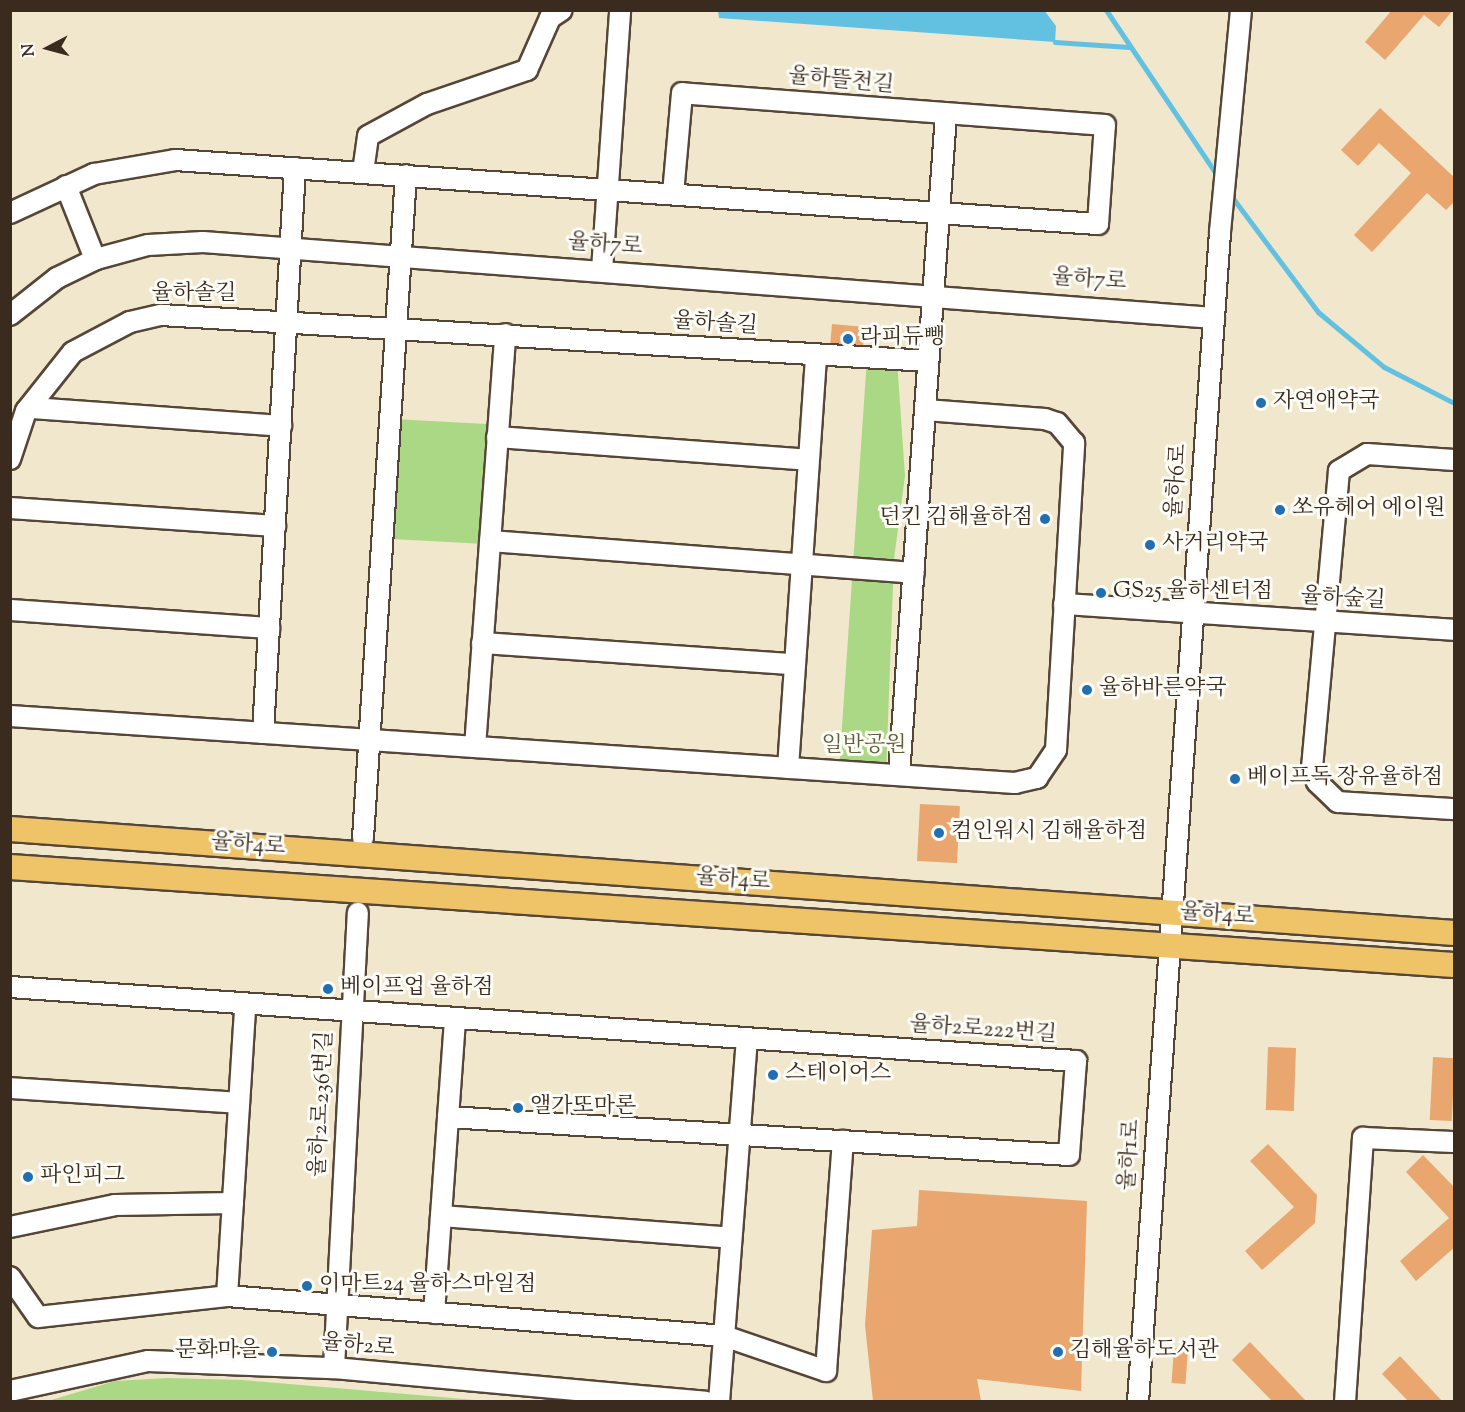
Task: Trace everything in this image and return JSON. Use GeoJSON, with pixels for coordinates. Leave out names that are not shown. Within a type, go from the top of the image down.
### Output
{"type":"FeatureCollection","features":[{"type":"Feature","properties":{"kind":"main road","name":"율하4로"},"geometry":{"type":"LineString","coordinates":[[10,830],[1455,933]]}},
{"type":"Feature","properties":{"kind":"main road","name":"율하4로"},"geometry":{"type":"LineString","coordinates":[[10,867],[1455,965]]}},
{"type":"Feature","properties":{"kind":"street"},"geometry":{"type":"LineString","coordinates":[[363,172],[368,136],[427,104],[527,70],[550,18],[562,10]]}},
{"type":"Feature","properties":{"kind":"street","name":"율하6로"},"geometry":{"type":"LineString","coordinates":[[1172,913],[1220,232],[1231,89],[1241,10]]}},
{"type":"Feature","properties":{"kind":"street"},"geometry":{"type":"LineString","coordinates":[[602,270],[618,11]]}},
{"type":"Feature","properties":{"kind":"street","name":"율하뜰천길"},"geometry":{"type":"LineString","coordinates":[[682,93],[946,114],[1105,125],[1098,224],[673,194],[682,93]]}},
{"type":"Feature","properties":{"kind":"street"},"geometry":{"type":"LineString","coordinates":[[899,775],[946,114]]}},
{"type":"Feature","properties":{"kind":"street"},"geometry":{"type":"LineString","coordinates":[[10,213],[66,186],[150,161],[363,172],[673,194]]}},
{"type":"Feature","properties":{"kind":"street"},"geometry":{"type":"LineString","coordinates":[[263,733],[295,168]]}},
{"type":"Feature","properties":{"kind":"street"},"geometry":{"type":"LineString","coordinates":[[363,838],[406,175]]}},
{"type":"Feature","properties":{"kind":"street"},"geometry":{"type":"LineString","coordinates":[[66,186],[95,259]]}},
{"type":"Feature","properties":{"kind":"street","name":"율하7로"},"geometry":{"type":"LineString","coordinates":[[10,315],[57,278],[95,259],[176,243],[291,248],[602,270],[1214,318]]}},
{"type":"Feature","properties":{"kind":"street","name":"율하솔길"},"geometry":{"type":"LineString","coordinates":[[10,459],[43,385],[73,352],[130,322],[161,315],[505,334],[928,362]]}},
{"type":"Feature","properties":{"kind":"street"},"geometry":{"type":"LineString","coordinates":[[475,747],[505,334]]}},
{"type":"Feature","properties":{"kind":"street"},"geometry":{"type":"LineString","coordinates":[[788,768],[816,356]]}},
{"type":"Feature","properties":{"kind":"street"},"geometry":{"type":"LineString","coordinates":[[32,408],[281,426]]}},
{"type":"Feature","properties":{"kind":"street"},"geometry":{"type":"LineString","coordinates":[[10,716],[1015,783],[1046,771],[1056,750],[1074,443],[1066,431],[1045,419],[925,410]]}},
{"type":"Feature","properties":{"kind":"street"},"geometry":{"type":"LineString","coordinates":[[497,438],[808,460]]}},
{"type":"Feature","properties":{"kind":"street"},"geometry":{"type":"LineString","coordinates":[[1455,460],[1367,454],[1339,471],[1312,768],[1317,782],[1338,802],[1455,809]]}},
{"type":"Feature","properties":{"kind":"street"},"geometry":{"type":"LineString","coordinates":[[10,508],[275,526]]}},
{"type":"Feature","properties":{"kind":"street"},"geometry":{"type":"LineString","coordinates":[[490,541],[914,573]]}},
{"type":"Feature","properties":{"kind":"street","name":"율하숲길"},"geometry":{"type":"LineString","coordinates":[[1064,604],[1193,615],[1455,630]]}},
{"type":"Feature","properties":{"kind":"street"},"geometry":{"type":"LineString","coordinates":[[10,610],[269,628]]}},
{"type":"Feature","properties":{"kind":"street"},"geometry":{"type":"LineString","coordinates":[[482,643],[794,664]]}},
{"type":"Feature","properties":{"kind":"street"},"geometry":{"type":"LineString","coordinates":[[351,1012],[358,913]]}},
{"type":"Feature","properties":{"kind":"street","name":"율하1로"},"geometry":{"type":"LineString","coordinates":[[1138,1401],[1172,913]]}},
{"type":"Feature","properties":{"kind":"street","name":"율하2로236번길"},"geometry":{"type":"LineString","coordinates":[[10,987],[351,1012],[334,1368]]}},
{"type":"Feature","properties":{"kind":"street"},"geometry":{"type":"LineString","coordinates":[[227,1296],[245,1006]]}},
{"type":"Feature","properties":{"kind":"street","name":"율하2로222번길"},"geometry":{"type":"LineString","coordinates":[[351,1012],[1076,1061],[1069,1155],[448,1117]]}},
{"type":"Feature","properties":{"kind":"street"},"geometry":{"type":"LineString","coordinates":[[434,1313],[455,1019]]}},
{"type":"Feature","properties":{"kind":"street"},"geometry":{"type":"LineString","coordinates":[[719,1401],[747,1039]]}},
{"type":"Feature","properties":{"kind":"street"},"geometry":{"type":"LineString","coordinates":[[10,1088],[239,1102]]}},
{"type":"Feature","properties":{"kind":"street"},"geometry":{"type":"LineString","coordinates":[[1345,1401],[1363,1138],[1455,1142]]}},
{"type":"Feature","properties":{"kind":"street"},"geometry":{"type":"LineString","coordinates":[[10,1277],[38,1317],[227,1296],[724,1336],[826,1371],[843,1141]]}},
{"type":"Feature","properties":{"kind":"street"},"geometry":{"type":"LineString","coordinates":[[10,1227],[115,1205],[233,1203]]}},
{"type":"Feature","properties":{"kind":"street"},"geometry":{"type":"LineString","coordinates":[[441,1216],[731,1238]]}},
{"type":"Feature","properties":{"kind":"street","name":"율하2로"},"geometry":{"type":"LineString","coordinates":[[10,1391],[148,1361],[334,1368],[705,1401]]}},
{"type":"Feature","properties":{"kind":"green space","name":"일반공원"},"geometry":{"type":"Polygon","coordinates":[[[867,358],[897,360],[905,476],[894,559],[886,774],[839,771],[867,358]]]}},
{"type":"Feature","properties":{"kind":"green space"},"geometry":{"type":"Polygon","coordinates":[[[393,419],[496,424],[490,544],[387,539],[393,419]]]}},
{"type":"Feature","properties":{"kind":"green space"},"geometry":{"type":"Polygon","coordinates":[[[167,1378],[242,1380],[487,1401],[48,1401],[115,1381],[167,1378]]]}},
{"type":"Feature","properties":{"kind":"water"},"geometry":{"type":"Polygon","coordinates":[[[1044,10],[1056,26],[1055,42],[719,18],[718,11],[1044,10]]]}},
{"type":"Feature","properties":{"kind":"building"},"geometry":{"type":"Polygon","coordinates":[[[1392,10],[1453,10],[1439,27],[1424,15],[1385,60],[1365,42],[1392,10]]]}},
{"type":"Feature","properties":{"kind":"building"},"geometry":{"type":"Polygon","coordinates":[[[1380,108],[1455,178],[1455,201],[1446,210],[1427,193],[1372,252],[1354,235],[1411,173],[1379,143],[1358,166],[1341,150],[1380,108]]]}},
{"type":"Feature","properties":{"kind":"building","name":"라피듀뺑"},"geometry":{"type":"Polygon","coordinates":[[[832,324],[865,327],[863,346],[830,343],[832,324]]]}},
{"type":"Feature","properties":{"kind":"building","name":"컴인워시 김해율하점"},"geometry":{"type":"Polygon","coordinates":[[[920,804],[960,806],[957,863],[917,861],[920,804]]]}},
{"type":"Feature","properties":{"kind":"building"},"geometry":{"type":"Polygon","coordinates":[[[1268,1047],[1296,1048],[1294,1111],[1266,1110],[1268,1047]]]}},
{"type":"Feature","properties":{"kind":"building"},"geometry":{"type":"Polygon","coordinates":[[[1433,1057],[1454,1058],[1452,1121],[1430,1120],[1433,1057]]]}},
{"type":"Feature","properties":{"kind":"building"},"geometry":{"type":"Polygon","coordinates":[[[1268,1144],[1317,1195],[1315,1223],[1262,1270],[1245,1251],[1294,1207],[1250,1161],[1268,1144]]]}},
{"type":"Feature","properties":{"kind":"building"},"geometry":{"type":"Polygon","coordinates":[[[1423,1155],[1455,1188],[1455,1247],[1416,1281],[1400,1261],[1449,1218],[1406,1172],[1423,1155]]]}},
{"type":"Feature","properties":{"kind":"building"},"geometry":{"type":"Polygon","coordinates":[[[919,1190],[1087,1201],[1081,1391],[977,1379],[981,1401],[873,1401],[865,1325],[872,1230],[917,1226],[919,1190]]]}},
{"type":"Feature","properties":{"kind":"building"},"geometry":{"type":"Polygon","coordinates":[[[1250,1342],[1306,1401],[1272,1401],[1232,1360],[1250,1342]]]}},
{"type":"Feature","properties":{"kind":"building"},"geometry":{"type":"Polygon","coordinates":[[[1174,1348],[1188,1349],[1186,1384],[1172,1383],[1174,1348]]]}},
{"type":"Feature","properties":{"kind":"building"},"geometry":{"type":"Polygon","coordinates":[[[1400,1356],[1442,1401],[1408,1401],[1382,1374],[1400,1356]]]}},
{"type":"Feature","properties":{"kind":"waterway"},"geometry":{"type":"LineString","coordinates":[[1106,10],[1219,178]]}},
{"type":"Feature","properties":{"kind":"waterway"},"geometry":{"type":"LineString","coordinates":[[1055,42],[1129,47]]}},
{"type":"Feature","properties":{"kind":"waterway"},"geometry":{"type":"LineString","coordinates":[[1229,193],[1318,312],[1384,367],[1454,403]]}},
{"type":"Feature","properties":{"kind":"place","name":"라피듀뺑"},"geometry":{"type":"Point","coordinates":[848,339]}},
{"type":"Feature","properties":{"kind":"place","name":"자연애약국"},"geometry":{"type":"Point","coordinates":[1261,403]}},
{"type":"Feature","properties":{"kind":"place","name":"쏘유헤어 에이원"},"geometry":{"type":"Point","coordinates":[1280,510]}},
{"type":"Feature","properties":{"kind":"place","name":"던킨 김해율하점"},"geometry":{"type":"Point","coordinates":[1045,519]}},
{"type":"Feature","properties":{"kind":"place","name":"사거리약국"},"geometry":{"type":"Point","coordinates":[1150,545]}},
{"type":"Feature","properties":{"kind":"place","name":"GS25 율하센터점"},"geometry":{"type":"Point","coordinates":[1101,593]}},
{"type":"Feature","properties":{"kind":"place","name":"율하바른약국"},"geometry":{"type":"Point","coordinates":[1087,690]}},
{"type":"Feature","properties":{"kind":"place","name":"베이프독 장유율하점"},"geometry":{"type":"Point","coordinates":[1235,779]}},
{"type":"Feature","properties":{"kind":"place","name":"컴인워시 김해율하점"},"geometry":{"type":"Point","coordinates":[939,833]}},
{"type":"Feature","properties":{"kind":"place","name":"베이프업 율하점"},"geometry":{"type":"Point","coordinates":[328,989]}},
{"type":"Feature","properties":{"kind":"place","name":"스테이어스"},"geometry":{"type":"Point","coordinates":[773,1075]}},
{"type":"Feature","properties":{"kind":"place","name":"앨가또마론"},"geometry":{"type":"Point","coordinates":[518,1108]}},
{"type":"Feature","properties":{"kind":"place","name":"파인피그"},"geometry":{"type":"Point","coordinates":[28,1177]}},
{"type":"Feature","properties":{"kind":"place","name":"이마트24 율하스마일점"},"geometry":{"type":"Point","coordinates":[307,1286]}},
{"type":"Feature","properties":{"kind":"place","name":"문화마을"},"geometry":{"type":"Point","coordinates":[272,1352]}},
{"type":"Feature","properties":{"kind":"place","name":"김해율하도서관"},"geometry":{"type":"Point","coordinates":[1058,1352]}}]}
